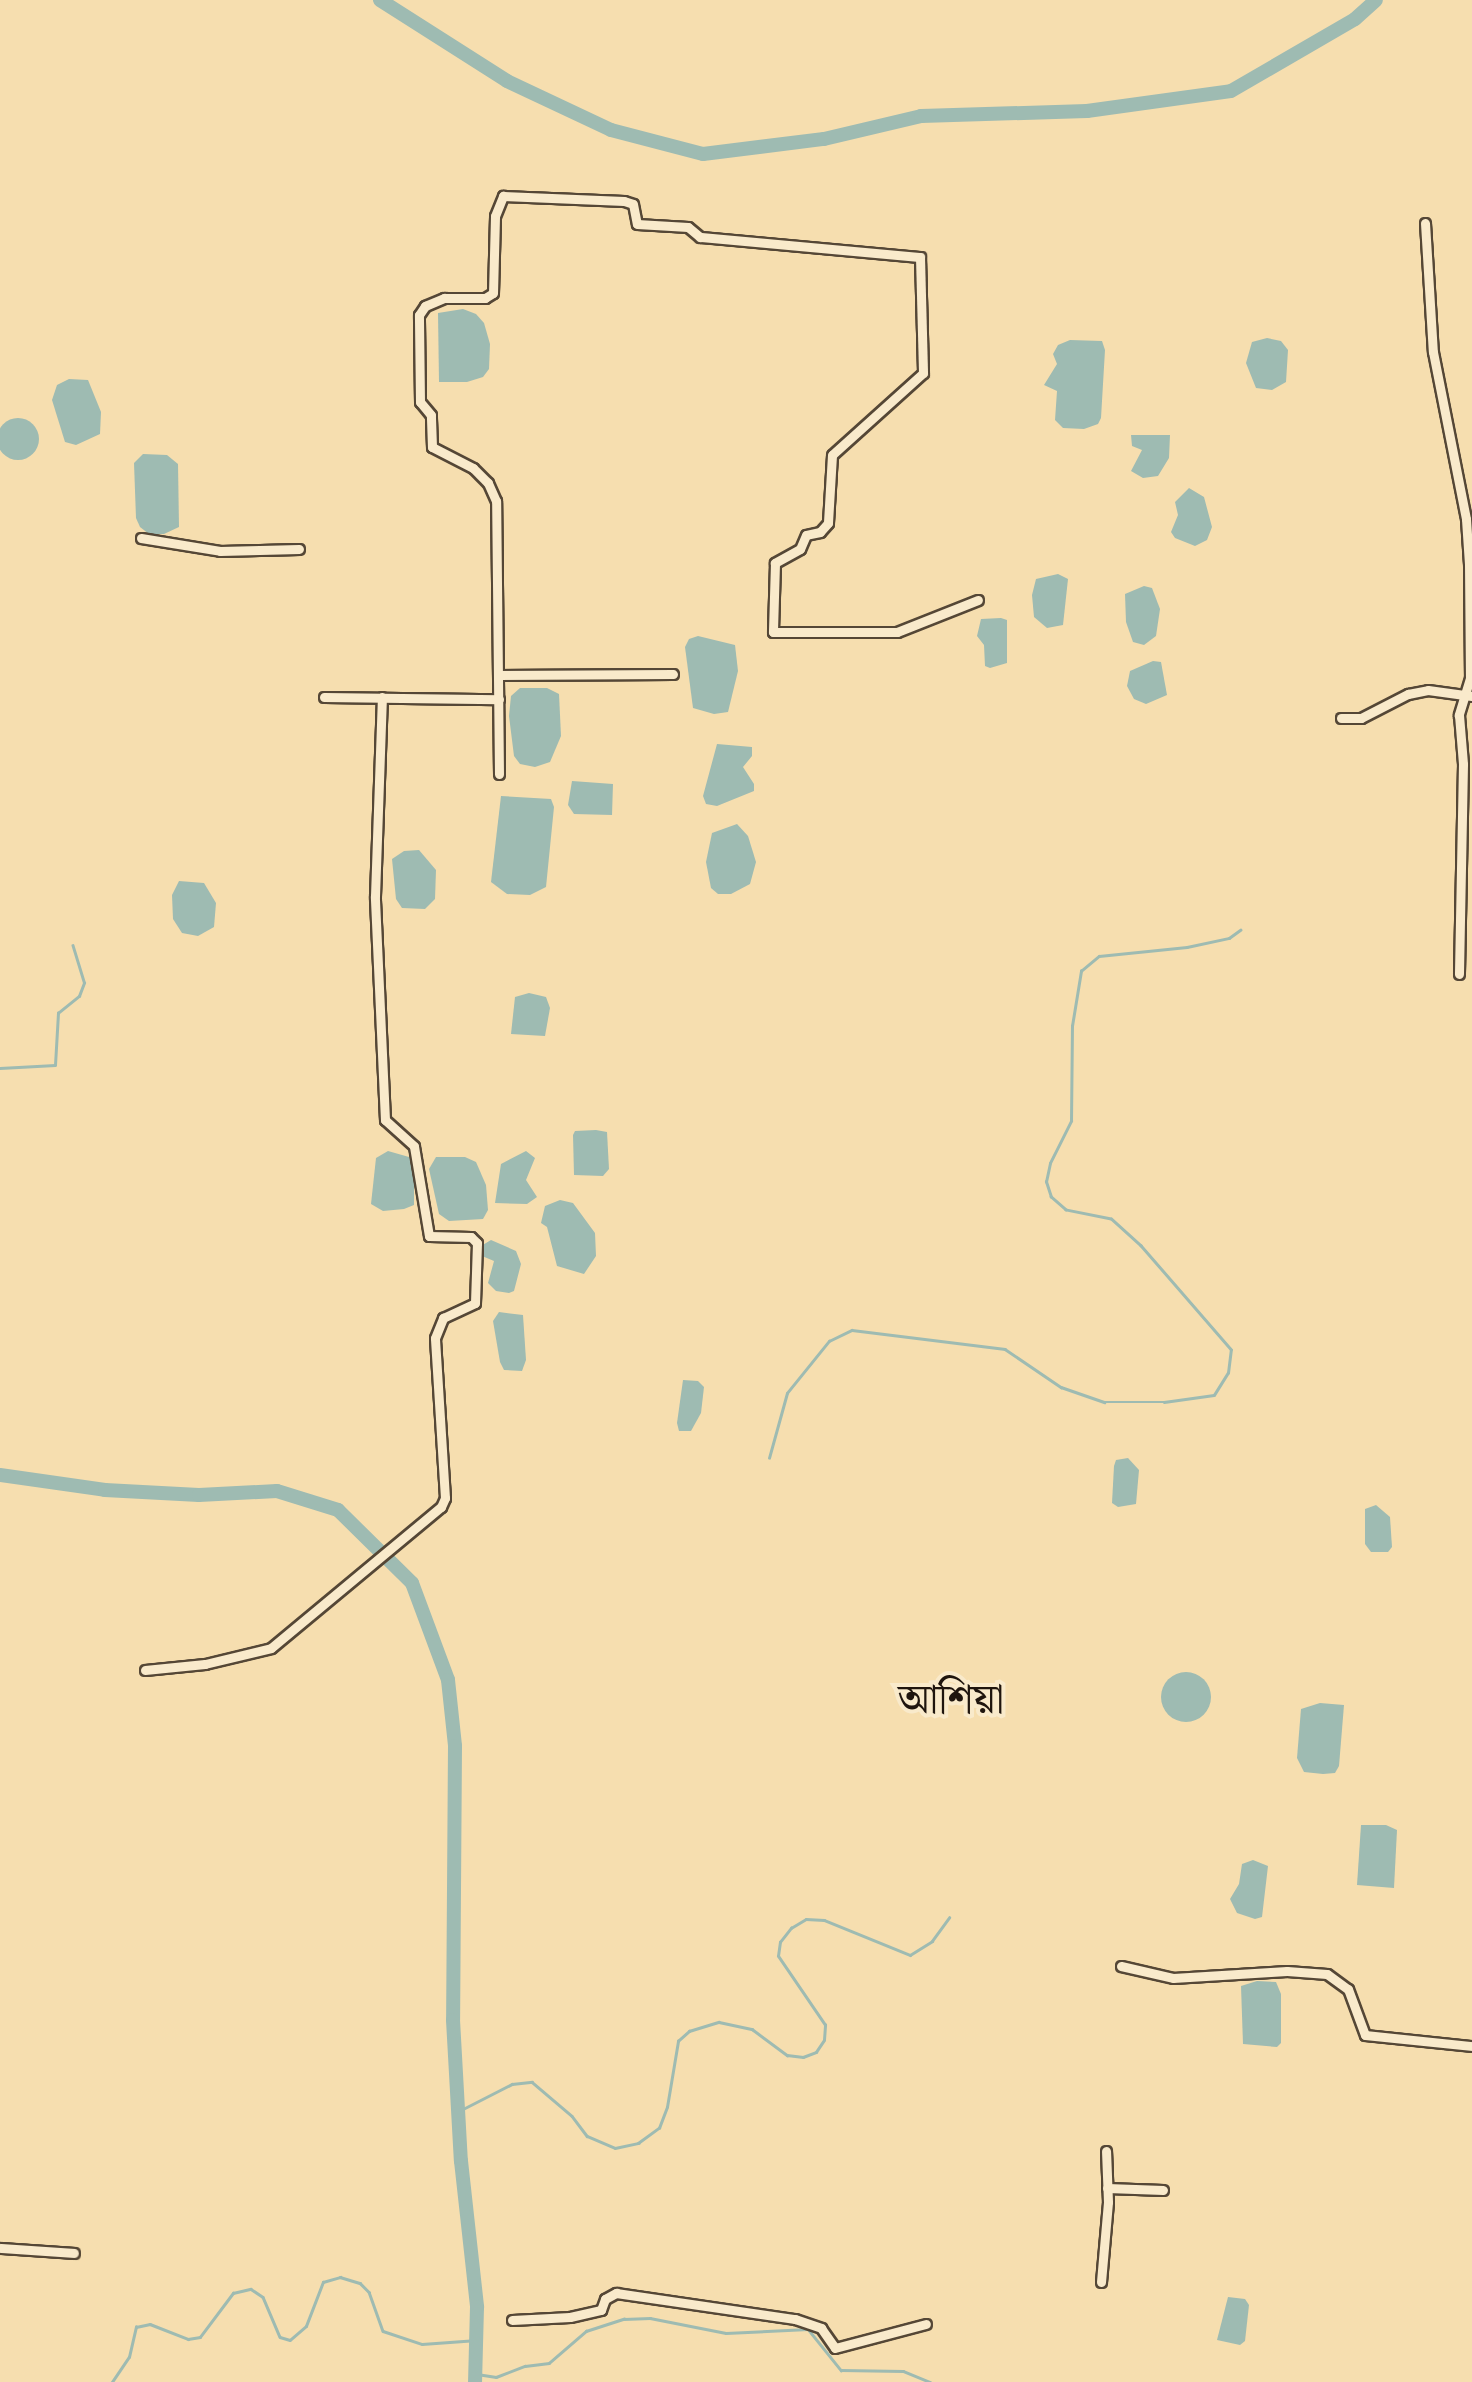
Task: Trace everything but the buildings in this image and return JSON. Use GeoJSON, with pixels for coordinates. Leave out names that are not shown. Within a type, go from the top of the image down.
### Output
{"type":"FeatureCollection","features":[{"type":"Feature","properties":{"kind":"street"},"geometry":{"type":"LineString","coordinates":[[498,774],[496,501],[488,483],[473,468],[432,447],[430,415],[420,402],[419,315],[425,306],[444,298],[485,298],[493,293],[496,216],[503,196],[630,202],[636,224],[688,228],[700,237],[920,257],[923,373],[832,455],[828,523],[820,532],[806,535],[800,549],[775,563],[773,632],[898,632],[978,600]]}},
{"type":"Feature","properties":{"kind":"street"},"geometry":{"type":"LineString","coordinates":[[1425,223],[1433,352],[1466,519],[1470,654],[1469,695],[1458,715],[1464,764],[1459,974]]}},
{"type":"Feature","properties":{"kind":"street"},"geometry":{"type":"LineString","coordinates":[[141,538],[220,551],[298,548]]}},
{"type":"Feature","properties":{"kind":"street"},"geometry":{"type":"LineString","coordinates":[[498,674],[673,674]]}},
{"type":"Feature","properties":{"kind":"street"},"geometry":{"type":"LineString","coordinates":[[1341,718],[1361,718],[1408,694],[1428,690],[1469,695]]}},
{"type":"Feature","properties":{"kind":"street"},"geometry":{"type":"LineString","coordinates":[[324,697],[498,700]]}},
{"type":"Feature","properties":{"kind":"street"},"geometry":{"type":"LineString","coordinates":[[145,1670],[206,1664],[271,1648],[442,1507],[445,1498],[436,1338],[443,1318],[475,1303],[477,1243],[471,1237],[429,1236],[414,1146],[386,1120],[375,896],[382,697]]}},
{"type":"Feature","properties":{"kind":"street"},"geometry":{"type":"LineString","coordinates":[[1121,1966],[1173,1978],[1287,1971],[1327,1974],[1348,1988],[1365,2035],[1472,2046]]}},
{"type":"Feature","properties":{"kind":"street"},"geometry":{"type":"LineString","coordinates":[[1101,2282],[1106,2151]]}},
{"type":"Feature","properties":{"kind":"street"},"geometry":{"type":"LineString","coordinates":[[1107,2188],[1163,2190]]}},
{"type":"Feature","properties":{"kind":"street"},"geometry":{"type":"LineString","coordinates":[[0,2248],[74,2253]]}},
{"type":"Feature","properties":{"kind":"street"},"geometry":{"type":"LineString","coordinates":[[512,2320],[601,2310],[605,2299],[616,2293],[795,2319],[820,2328],[836,2348],[926,2324]]}},
{"type":"Feature","properties":{"kind":"water"},"geometry":{"type":"Polygon","coordinates":[[[463,309],[476,314],[484,323],[490,344],[489,369],[483,377],[467,382],[439,382],[438,313],[463,309]]]}},
{"type":"Feature","properties":{"kind":"water"},"geometry":{"type":"Polygon","coordinates":[[[1267,338],[1281,341],[1288,350],[1286,382],[1272,390],[1256,388],[1246,363],[1252,342],[1267,338]]]}},
{"type":"Feature","properties":{"kind":"water"},"geometry":{"type":"Polygon","coordinates":[[[1070,340],[1102,341],[1105,350],[1101,418],[1098,424],[1084,429],[1063,428],[1055,420],[1057,391],[1044,385],[1057,364],[1053,354],[1058,345],[1070,340]]]}},
{"type":"Feature","properties":{"kind":"water"},"geometry":{"type":"Polygon","coordinates":[[[69,379],[88,380],[101,412],[100,434],[76,445],[65,442],[52,400],[57,385],[69,379]]]}},
{"type":"Feature","properties":{"kind":"water"},"geometry":{"type":"Polygon","coordinates":[[[18,418],[33,424],[39,439],[33,454],[18,460],[3,454],[-3,439],[3,424],[18,418]]]}},
{"type":"Feature","properties":{"kind":"water"},"geometry":{"type":"Polygon","coordinates":[[[1131,435],[1170,435],[1169,458],[1158,476],[1143,478],[1131,471],[1142,450],[1132,446],[1131,435]]]}},
{"type":"Feature","properties":{"kind":"water"},"geometry":{"type":"Polygon","coordinates":[[[143,454],[167,455],[178,464],[179,527],[164,534],[149,534],[136,518],[134,463],[143,454]]]}},
{"type":"Feature","properties":{"kind":"water"},"geometry":{"type":"Polygon","coordinates":[[[1189,488],[1204,497],[1212,527],[1207,540],[1195,546],[1175,538],[1171,532],[1178,515],[1175,502],[1189,488]]]}},
{"type":"Feature","properties":{"kind":"water"},"geometry":{"type":"Polygon","coordinates":[[[1058,574],[1068,579],[1063,625],[1047,628],[1034,617],[1032,595],[1036,579],[1058,574]]]}},
{"type":"Feature","properties":{"kind":"water"},"geometry":{"type":"Polygon","coordinates":[[[1144,586],[1152,588],[1160,609],[1156,636],[1144,645],[1133,642],[1126,622],[1125,594],[1144,586]]]}},
{"type":"Feature","properties":{"kind":"water"},"geometry":{"type":"Polygon","coordinates":[[[981,619],[1007,620],[1007,663],[990,668],[985,666],[984,645],[977,636],[981,619]]]}},
{"type":"Feature","properties":{"kind":"water"},"geometry":{"type":"Polygon","coordinates":[[[698,636],[735,645],[738,671],[728,712],[714,714],[693,708],[685,647],[689,639],[698,636]]]}},
{"type":"Feature","properties":{"kind":"water"},"geometry":{"type":"Polygon","coordinates":[[[1153,661],[1161,662],[1167,695],[1146,704],[1134,699],[1127,686],[1130,671],[1153,661]]]}},
{"type":"Feature","properties":{"kind":"water"},"geometry":{"type":"Polygon","coordinates":[[[520,688],[547,688],[559,694],[561,736],[550,762],[535,767],[520,764],[514,756],[509,716],[511,696],[520,688]]]}},
{"type":"Feature","properties":{"kind":"water"},"geometry":{"type":"Polygon","coordinates":[[[717,744],[752,747],[752,756],[743,767],[754,791],[717,806],[706,804],[703,796],[717,744]]]}},
{"type":"Feature","properties":{"kind":"water"},"geometry":{"type":"Polygon","coordinates":[[[572,781],[613,784],[612,815],[574,814],[568,805],[572,781]]]}},
{"type":"Feature","properties":{"kind":"water"},"geometry":{"type":"Polygon","coordinates":[[[501,796],[551,799],[554,807],[546,887],[530,895],[507,894],[491,882],[501,796]]]}},
{"type":"Feature","properties":{"kind":"water"},"geometry":{"type":"Polygon","coordinates":[[[737,824],[748,836],[756,862],[750,884],[731,894],[718,894],[711,888],[706,862],[712,833],[737,824]]]}},
{"type":"Feature","properties":{"kind":"water"},"geometry":{"type":"Polygon","coordinates":[[[419,850],[436,870],[435,899],[425,909],[402,908],[396,899],[392,859],[404,851],[419,850]]]}},
{"type":"Feature","properties":{"kind":"water"},"geometry":{"type":"Polygon","coordinates":[[[179,881],[204,883],[216,903],[214,927],[198,936],[182,933],[173,919],[172,895],[179,881]]]}},
{"type":"Feature","properties":{"kind":"water"},"geometry":{"type":"Polygon","coordinates":[[[529,993],[546,997],[550,1008],[545,1036],[511,1034],[515,997],[529,993]]]}},
{"type":"Feature","properties":{"kind":"water"},"geometry":{"type":"Polygon","coordinates":[[[575,1131],[607,1132],[609,1169],[603,1176],[574,1175],[573,1135],[575,1131]]]}},
{"type":"Feature","properties":{"kind":"water"},"geometry":{"type":"Polygon","coordinates":[[[388,1151],[409,1157],[414,1168],[414,1205],[383,1211],[371,1204],[376,1158],[388,1151]]]}},
{"type":"Feature","properties":{"kind":"water"},"geometry":{"type":"Polygon","coordinates":[[[526,1151],[535,1158],[526,1180],[537,1197],[527,1204],[495,1203],[501,1164],[526,1151]]]}},
{"type":"Feature","properties":{"kind":"water"},"geometry":{"type":"Polygon","coordinates":[[[436,1157],[465,1157],[476,1162],[486,1185],[488,1210],[483,1219],[449,1221],[439,1214],[429,1169],[436,1157]]]}},
{"type":"Feature","properties":{"kind":"water"},"geometry":{"type":"Polygon","coordinates":[[[560,1200],[573,1203],[595,1233],[596,1256],[584,1274],[557,1266],[547,1227],[541,1223],[545,1206],[560,1200]]]}},
{"type":"Feature","properties":{"kind":"water"},"geometry":{"type":"Polygon","coordinates":[[[491,1240],[516,1251],[521,1264],[514,1291],[509,1293],[496,1291],[488,1283],[494,1261],[482,1256],[481,1246],[491,1240]]]}},
{"type":"Feature","properties":{"kind":"water"},"geometry":{"type":"Polygon","coordinates":[[[499,1312],[523,1315],[526,1360],[522,1371],[504,1370],[500,1362],[493,1321],[499,1312]]]}},
{"type":"Feature","properties":{"kind":"water"},"geometry":{"type":"Polygon","coordinates":[[[683,1380],[698,1381],[704,1387],[701,1413],[691,1431],[679,1431],[677,1423],[683,1380]]]}},
{"type":"Feature","properties":{"kind":"water"},"geometry":{"type":"Polygon","coordinates":[[[1128,1458],[1139,1470],[1136,1504],[1118,1507],[1112,1503],[1114,1466],[1116,1460],[1128,1458]]]}},
{"type":"Feature","properties":{"kind":"water"},"geometry":{"type":"Polygon","coordinates":[[[1376,1505],[1390,1517],[1392,1547],[1388,1552],[1371,1552],[1365,1544],[1365,1509],[1376,1505]]]}},
{"type":"Feature","properties":{"kind":"water"},"geometry":{"type":"Polygon","coordinates":[[[1186,1672],[1204,1679],[1211,1697],[1204,1715],[1186,1722],[1168,1715],[1161,1697],[1168,1679],[1186,1672]]]}},
{"type":"Feature","properties":{"kind":"water"},"geometry":{"type":"Polygon","coordinates":[[[1320,1703],[1344,1705],[1339,1766],[1335,1773],[1304,1772],[1297,1758],[1301,1709],[1320,1703]]]}},
{"type":"Feature","properties":{"kind":"water"},"geometry":{"type":"Polygon","coordinates":[[[1361,1825],[1386,1825],[1397,1830],[1394,1888],[1357,1885],[1361,1825]]]}},
{"type":"Feature","properties":{"kind":"water"},"geometry":{"type":"Polygon","coordinates":[[[1253,1860],[1268,1866],[1262,1917],[1255,1919],[1237,1913],[1230,1899],[1239,1884],[1242,1864],[1253,1860]]]}},
{"type":"Feature","properties":{"kind":"water"},"geometry":{"type":"Polygon","coordinates":[[[1257,1981],[1276,1982],[1281,1994],[1281,2043],[1277,2047],[1243,2044],[1241,1986],[1257,1981]]]}},
{"type":"Feature","properties":{"kind":"water"},"geometry":{"type":"Polygon","coordinates":[[[1228,2297],[1245,2299],[1249,2305],[1245,2341],[1240,2345],[1217,2340],[1228,2297]]]}},
{"type":"Feature","properties":{"kind":"waterway"},"geometry":{"type":"LineString","coordinates":[[380,0],[507,81],[611,130],[703,154],[824,139],[921,116],[1087,111],[1231,91],[1355,19],[1376,0]]}},
{"type":"Feature","properties":{"kind":"waterway"},"geometry":{"type":"LineString","coordinates":[[769,1458],[787,1393],[829,1341],[852,1330],[1005,1349],[1061,1387],[1104,1402],[1164,1402],[1214,1395],[1228,1373],[1231,1350],[1141,1246],[1111,1219],[1066,1210],[1051,1197],[1046,1182],[1050,1163],[1071,1121],[1072,1026],[1081,971],[1099,956],[1187,947],[1229,938],[1240,930]]}},
{"type":"Feature","properties":{"kind":"waterway"},"geometry":{"type":"LineString","coordinates":[[0,1068],[55,1065],[58,1013],[79,996],[84,983],[73,946]]}},
{"type":"Feature","properties":{"kind":"waterway"},"geometry":{"type":"LineString","coordinates":[[0,1475],[105,1490],[199,1495],[277,1491],[338,1510],[412,1583],[448,1680],[455,1746],[453,2020],[461,2161],[477,2307],[475,2382]]}},
{"type":"Feature","properties":{"kind":"waterway"},"geometry":{"type":"LineString","coordinates":[[461,2110],[512,2084],[532,2082],[572,2116],[587,2136],[615,2148],[638,2143],[659,2128],[667,2107],[678,2041],[689,2031],[719,2022],[752,2029],[787,2055],[803,2057],[816,2052],[824,2040],[825,2025],[778,1956],[780,1942],[791,1928],[806,1919],[824,1920],[910,1955],[932,1941],[949,1918]]}},
{"type":"Feature","properties":{"kind":"waterway"},"geometry":{"type":"LineString","coordinates":[[112,2382],[129,2357],[136,2327],[150,2324],[188,2339],[200,2337],[233,2293],[251,2289],[263,2297],[280,2337],[290,2340],[306,2326],[323,2282],[340,2277],[360,2283],[369,2292],[383,2331],[422,2344],[477,2340]]}},
{"type":"Feature","properties":{"kind":"waterway"},"geometry":{"type":"LineString","coordinates":[[477,2374],[496,2377],[525,2366],[549,2363],[586,2331],[624,2319],[650,2318],[726,2333],[808,2329],[841,2370],[903,2371],[930,2382]]}},
{"type":"Feature","properties":{"kind":"district","name":"আশিয়া"},"geometry":{"type":"Point","coordinates":[951,1702]}}]}
